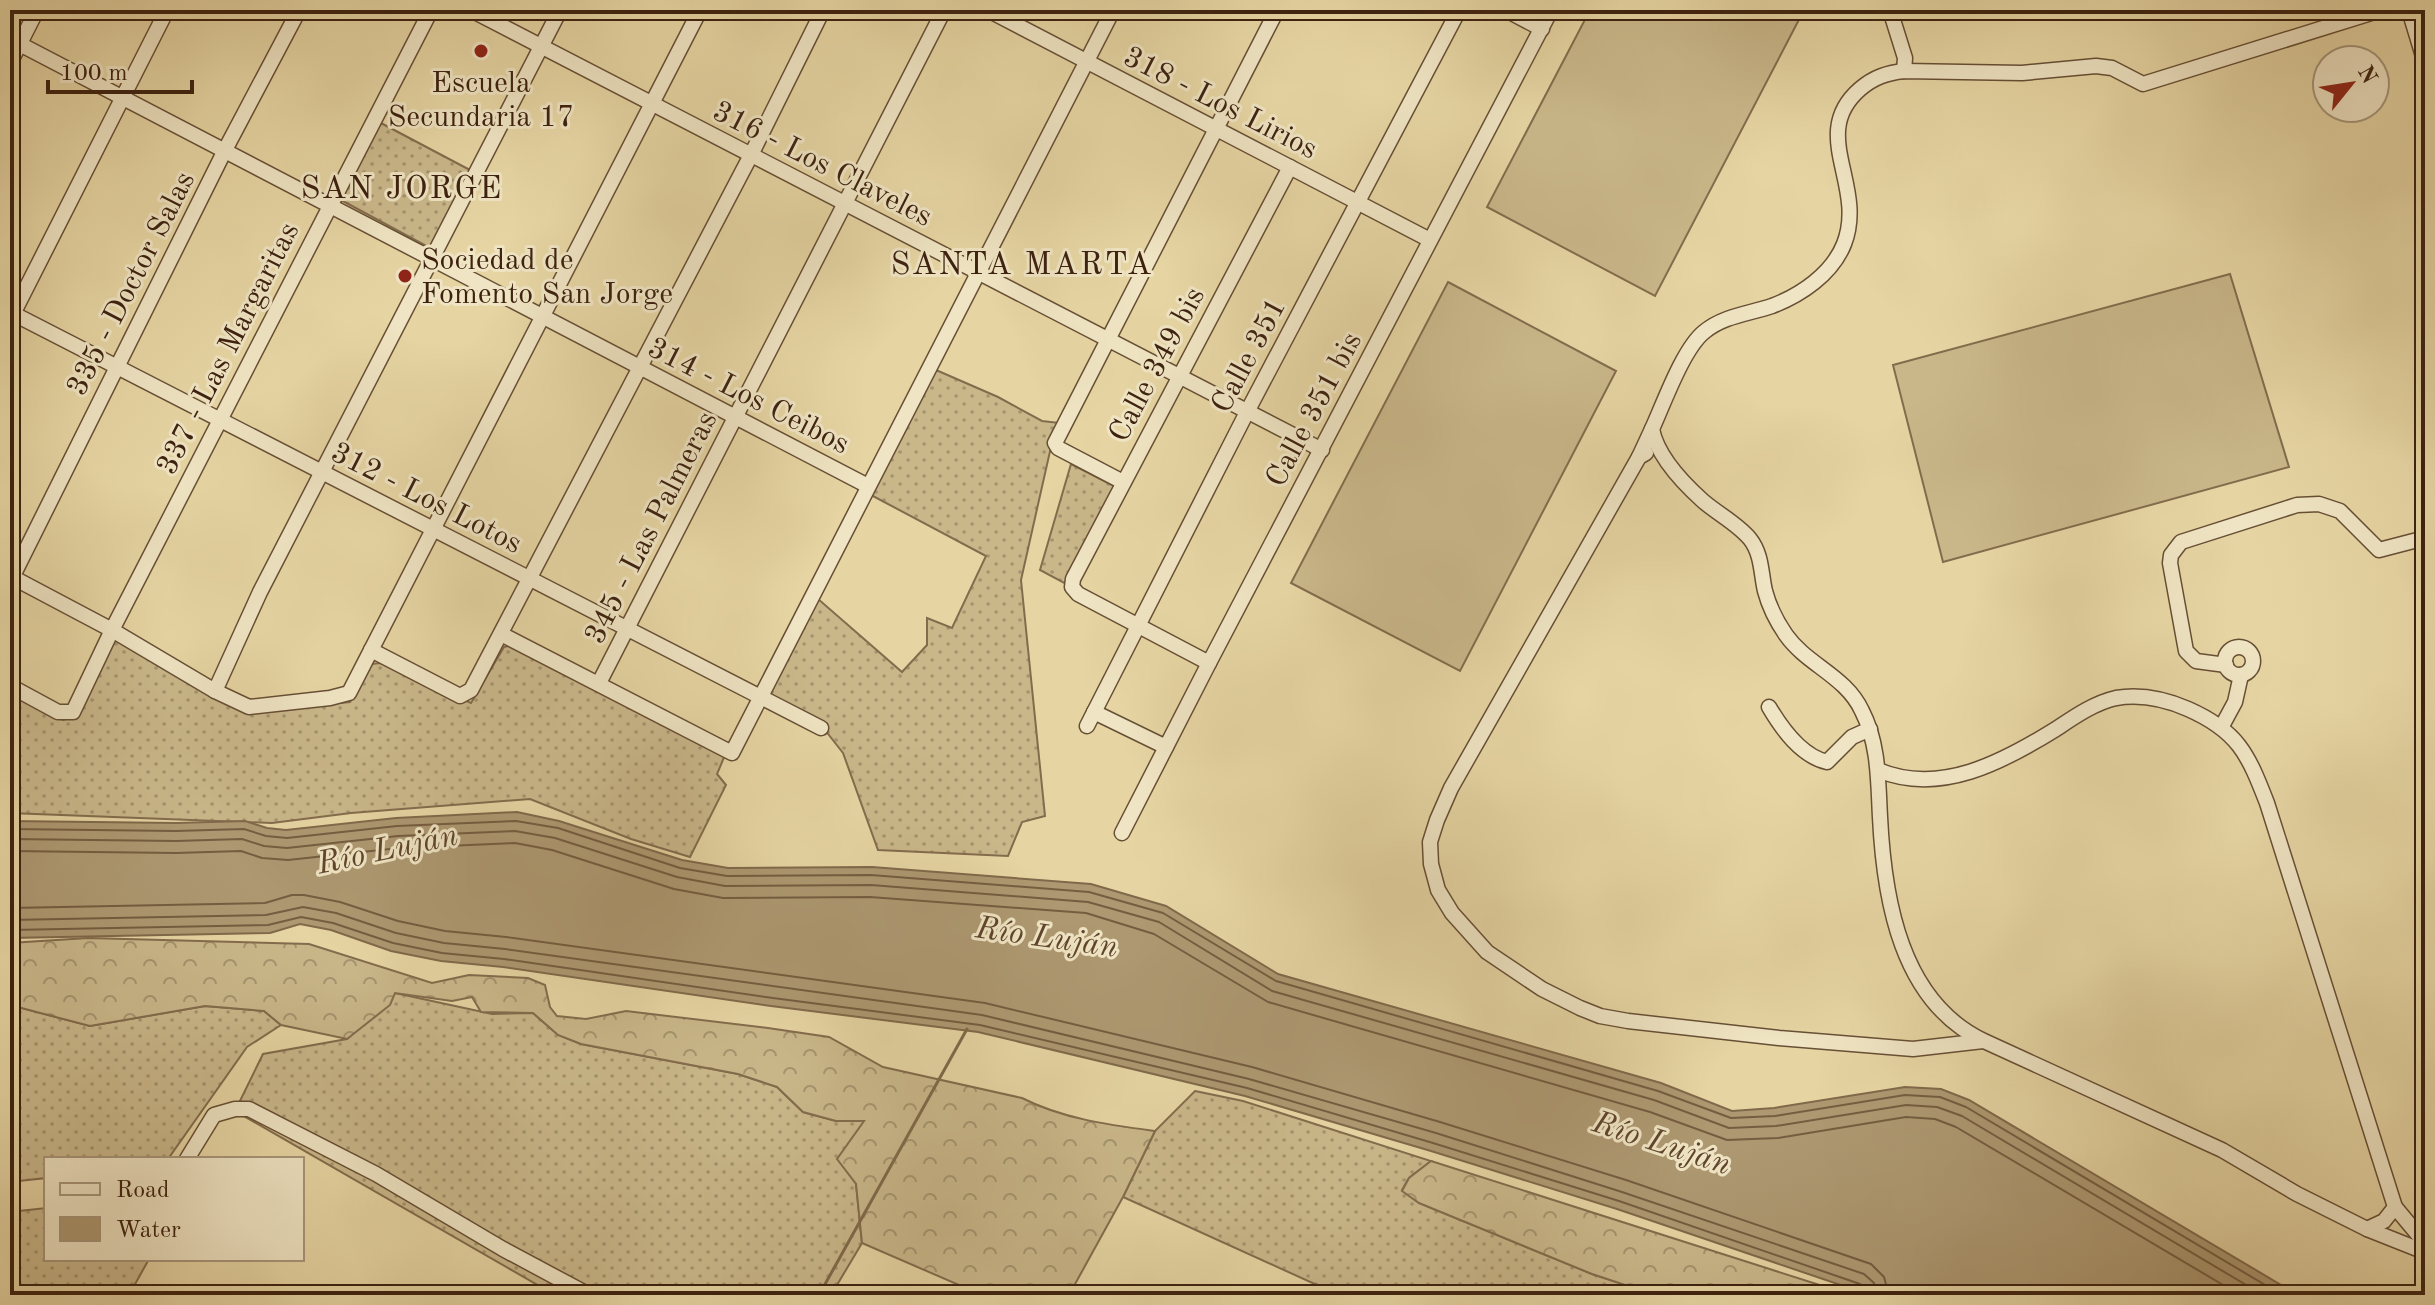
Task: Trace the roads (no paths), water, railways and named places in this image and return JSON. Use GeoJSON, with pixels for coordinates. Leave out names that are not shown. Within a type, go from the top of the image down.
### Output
{"type":"FeatureCollection","features":[{"type":"Feature","properties":{"kind":"street"},"geometry":{"type":"LineString","coordinates":[[10,63],[15,42],[37,10]]}},
{"type":"Feature","properties":{"kind":"street"},"geometry":{"type":"LineString","coordinates":[[11,315],[167,10]]}},
{"type":"Feature","properties":{"kind":"street","name":"335 - Doctor Salas"},"geometry":{"type":"LineString","coordinates":[[11,578],[225,150],[299,10]]}},
{"type":"Feature","properties":{"kind":"street","name":"337 - Las Margaritas"},"geometry":{"type":"LineString","coordinates":[[10,686],[58,712],[73,712],[112,630],[431,10]]}},
{"type":"Feature","properties":{"kind":"street","name":"316 - Los Claveles"},"geometry":{"type":"LineString","coordinates":[[471,10],[1322,450]]}},
{"type":"Feature","properties":{"kind":"street"},"geometry":{"type":"LineString","coordinates":[[215,691],[260,592],[560,10]]}},
{"type":"Feature","properties":{"kind":"street"},"geometry":{"type":"LineString","coordinates":[[11,578],[112,630],[215,691],[249,707],[349,693],[700,10]]}},
{"type":"Feature","properties":{"kind":"street"},"geometry":{"type":"LineString","coordinates":[[371,650],[460,696],[471,690],[751,155],[823,10]]}},
{"type":"Feature","properties":{"kind":"street","name":"345 - Las Palmeras"},"geometry":{"type":"LineString","coordinates":[[599,683],[944,10]]}},
{"type":"Feature","properties":{"kind":"street","name":"318 - Los Lirios"},"geometry":{"type":"LineString","coordinates":[[988,10],[1430,240]]}},
{"type":"Feature","properties":{"kind":"street"},"geometry":{"type":"LineString","coordinates":[[501,634],[732,753],[1113,10]]}},
{"type":"Feature","properties":{"kind":"street"},"geometry":{"type":"LineString","coordinates":[[1123,482],[1058,448],[1055,443],[1277,10]]}},
{"type":"Feature","properties":{"kind":"street","name":"Calle 351"},"geometry":{"type":"LineString","coordinates":[[1087,726],[1247,412],[1459,10]]}},
{"type":"Feature","properties":{"kind":"street"},"geometry":{"type":"LineString","coordinates":[[1506,10],[1542,29]]}},
{"type":"Feature","properties":{"kind":"street","name":"Calle 351 bis"},"geometry":{"type":"LineString","coordinates":[[1122,833],[1551,10]]}},
{"type":"Feature","properties":{"kind":"street"},"geometry":{"type":"LineString","coordinates":[[1890,10],[1905,58],[1904,71]]}},
{"type":"Feature","properties":{"kind":"street"},"geometry":{"type":"LineString","coordinates":[[1984,1041],[1913,1049],[1779,1038],[1600,1016],[1542,989],[1487,952],[1468,934],[1438,890],[1431,864],[1430,842],[1437,820],[1451,788],[1639,457],[1691,346],[1701,334],[1724,319],[1773,305],[1799,293],[1823,275],[1844,246],[1851,211],[1850,192],[1838,146],[1840,112],[1867,82],[1887,73],[1904,71],[2022,73],[2096,66],[2112,68],[2143,84],[2381,10]]}},
{"type":"Feature","properties":{"kind":"street"},"geometry":{"type":"LineString","coordinates":[[2409,10],[2425,63]]}},
{"type":"Feature","properties":{"kind":"street","name":"314 - Los Ceibos"},"geometry":{"type":"LineString","coordinates":[[15,42],[868,486]]}},
{"type":"Feature","properties":{"kind":"street","name":"Calle 349 bis"},"geometry":{"type":"LineString","coordinates":[[1139,625],[1078,594],[1072,587],[1073,579],[1290,167]]}},
{"type":"Feature","properties":{"kind":"street","name":"312 - Los Lotos"},"geometry":{"type":"LineString","coordinates":[[11,315],[221,419],[821,728]]}},
{"type":"Feature","properties":{"kind":"street"},"geometry":{"type":"LineString","coordinates":[[1652,429],[1659,449],[1703,501],[1754,543],[1765,592],[1787,636],[1806,656],[1854,695],[1870,729],[1878,770],[1880,819],[1893,919],[1920,984],[1934,1004],[1952,1023],[1984,1041],[2222,1150],[2297,1194],[2367,1229],[2425,1252]]}},
{"type":"Feature","properties":{"kind":"street"},"geometry":{"type":"LineString","coordinates":[[1639,457],[1659,449]]}},
{"type":"Feature","properties":{"kind":"street"},"geometry":{"type":"LineString","coordinates":[[2226,665],[2196,661],[2186,651],[2170,563],[2171,555],[2181,542],[2307,503],[2332,506],[2340,511],[2379,550],[2425,538]]}},
{"type":"Feature","properties":{"kind":"street"},"geometry":{"type":"LineString","coordinates":[[1139,625],[1209,663]]}},
{"type":"Feature","properties":{"kind":"street"},"geometry":{"type":"LineString","coordinates":[[2244,648],[2251,654],[2253,663],[2249,671],[2241,675],[2232,673],[2226,665],[2226,656],[2231,649],[2244,648]]}},
{"type":"Feature","properties":{"kind":"street"},"geometry":{"type":"LineString","coordinates":[[2222,726],[2235,702],[2241,675]]}},
{"type":"Feature","properties":{"kind":"street"},"geometry":{"type":"LineString","coordinates":[[1878,770],[1898,778],[1917,780],[1967,773],[2026,747],[2089,708],[2113,699],[2134,696],[2176,703],[2222,726],[2245,755],[2267,803],[2395,1207],[2425,1243]]}},
{"type":"Feature","properties":{"kind":"street"},"geometry":{"type":"LineString","coordinates":[[1769,707],[1781,727],[1819,761],[1833,759],[1847,741],[1870,729]]}},
{"type":"Feature","properties":{"kind":"street"},"geometry":{"type":"LineString","coordinates":[[1094,712],[1166,747]]}},
{"type":"Feature","properties":{"kind":"street"},"geometry":{"type":"LineString","coordinates":[[188,1157],[214,1115],[249,1109],[376,1174],[503,1249],[589,1295]]}},
{"type":"Feature","properties":{"kind":"street"},"geometry":{"type":"LineString","coordinates":[[2367,1229],[2384,1221],[2395,1207]]}},
{"type":"Feature","properties":{"kind":"water","name":"Río Luján"},"geometry":{"type":"Polygon","coordinates":[[[517,812],[559,821],[682,860],[728,868],[872,867],[1091,884],[1166,906],[1278,974],[1661,1083],[1732,1111],[1774,1108],[1905,1087],[1941,1089],[1969,1100],[2298,1295],[1870,1295],[1617,1209],[1245,1096],[978,1032],[441,961],[391,951],[331,930],[300,924],[270,933],[10,938],[10,821],[245,821],[286,830],[396,818],[517,812]]]}},
{"type":"Feature","properties":{"kind":"waterway"},"geometry":{"type":"LineString","coordinates":[[819,1295],[967,1029]]}},
{"type":"Feature","properties":{"kind":"place","name":"Escuela Secundaria 17"},"geometry":{"type":"Point","coordinates":[481,51]}},
{"type":"Feature","properties":{"kind":"place","name":"Sociedad de Fomento San Jorge"},"geometry":{"type":"Point","coordinates":[405,276]}},
{"type":"Feature","properties":{"kind":"district","name":"SAN JORGE"},"geometry":{"type":"Point","coordinates":[402,187]}},
{"type":"Feature","properties":{"kind":"district","name":"SANTA MARTA"},"geometry":{"type":"Point","coordinates":[1022,263]}}]}
